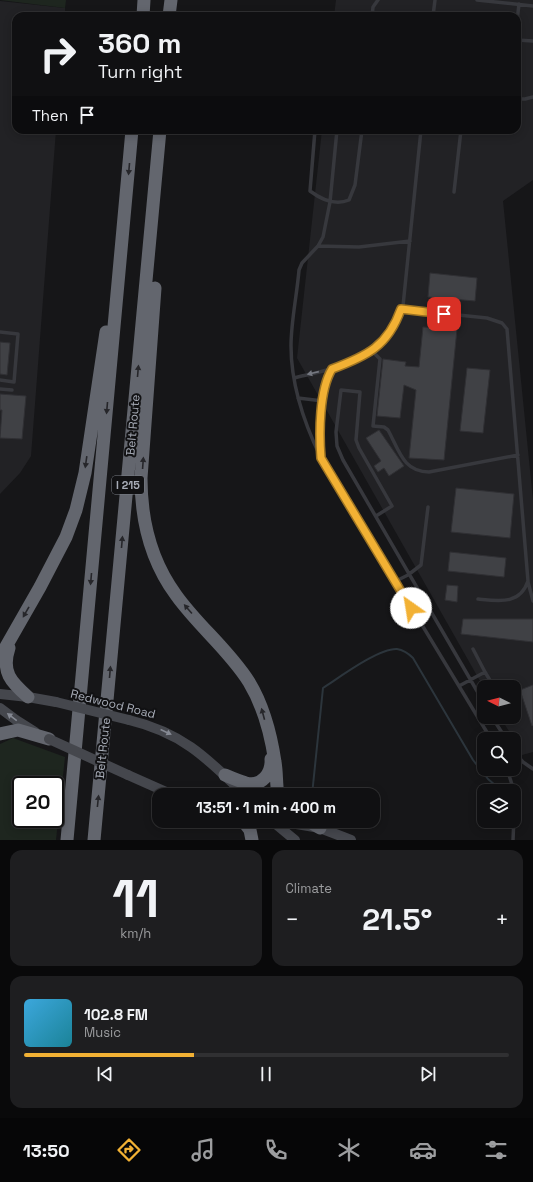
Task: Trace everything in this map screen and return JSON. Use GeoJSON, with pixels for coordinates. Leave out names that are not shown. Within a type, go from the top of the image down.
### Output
{"type":"FeatureCollection","features":[{"type":"Feature","properties":{"kind":"highway"},"geometry":{"type":"LineString","coordinates":[[143,12],[144,0]]}},
{"type":"Feature","properties":{"kind":"highway"},"geometry":{"type":"LineString","coordinates":[[170,12],[171,0]]}},
{"type":"Feature","properties":{"kind":"highway","name":"I 215"},"geometry":{"type":"LineString","coordinates":[[67,840],[132,134]]}},
{"type":"Feature","properties":{"kind":"highway","name":"Belt Route"},"geometry":{"type":"LineString","coordinates":[[94,840],[160,134]]}},
{"type":"Feature","properties":{"kind":"highway"},"geometry":{"type":"LineString","coordinates":[[159,146],[163,160],[141,478],[141,500],[145,524],[151,547],[161,570],[176,595],[236,665],[249,682],[261,705],[275,762],[277,788]]}},
{"type":"Feature","properties":{"kind":"highway"},"geometry":{"type":"LineString","coordinates":[[0,657],[13,636],[66,537],[81,492],[116,262],[123,230]]}},
{"type":"Feature","properties":{"kind":"highway"},"geometry":{"type":"LineString","coordinates":[[13,636],[6,656],[6,669],[12,681],[28,696]]}},
{"type":"Feature","properties":{"kind":"highway"},"geometry":{"type":"LineString","coordinates":[[0,734],[18,730],[49,739]]}},
{"type":"Feature","properties":{"kind":"highway"},"geometry":{"type":"LineString","coordinates":[[225,775],[248,783],[262,781],[268,774],[271,767],[270,742]]}},
{"type":"Feature","properties":{"kind":"highway"},"geometry":{"type":"LineString","coordinates":[[248,828],[252,840]]}},
{"type":"Feature","properties":{"kind":"main road","name":"Redwood Road"},"geometry":{"type":"LineString","coordinates":[[0,694],[28,696],[56,702],[129,720],[162,730],[185,742],[202,754],[238,788]]}},
{"type":"Feature","properties":{"kind":"main road"},"geometry":{"type":"LineString","coordinates":[[0,708],[16,720],[49,739],[157,788]]}},
{"type":"Feature","properties":{"kind":"main road"},"geometry":{"type":"LineString","coordinates":[[280,828],[295,840]]}},
{"type":"Feature","properties":{"kind":"main road"},"geometry":{"type":"LineString","coordinates":[[320,828],[351,840]]}},
{"type":"Feature","properties":{"kind":"lane"},"geometry":{"type":"LineString","coordinates":[[372,12],[373,7],[378,0]]}},
{"type":"Feature","properties":{"kind":"lane"},"geometry":{"type":"LineString","coordinates":[[434,12],[435,0]]}},
{"type":"Feature","properties":{"kind":"lane"},"geometry":{"type":"LineString","coordinates":[[477,0],[533,6]]}},
{"type":"Feature","properties":{"kind":"lane"},"geometry":{"type":"LineString","coordinates":[[518,12],[519,4]]}},
{"type":"Feature","properties":{"kind":"lane"},"geometry":{"type":"LineString","coordinates":[[521,40],[533,41]]}},
{"type":"Feature","properties":{"kind":"lane"},"geometry":{"type":"LineString","coordinates":[[521,99],[533,97]]}},
{"type":"Feature","properties":{"kind":"lane"},"geometry":{"type":"LineString","coordinates":[[315,134],[310,191],[319,198],[330,202],[341,203],[349,200],[355,185],[361,134]]}},
{"type":"Feature","properties":{"kind":"lane"},"geometry":{"type":"LineString","coordinates":[[337,134],[330,202],[324,237],[318,246],[306,257],[300,270],[291,345],[294,378],[298,398],[310,436],[321,458],[394,582],[460,686],[487,732]]}},
{"type":"Feature","properties":{"kind":"lane"},"geometry":{"type":"LineString","coordinates":[[294,378],[332,369],[356,360],[372,351],[388,336],[396,324],[401,309],[422,134]]}},
{"type":"Feature","properties":{"kind":"lane"},"geometry":{"type":"LineString","coordinates":[[454,192],[461,134]]}},
{"type":"Feature","properties":{"kind":"lane"},"geometry":{"type":"LineString","coordinates":[[318,246],[359,246],[410,242]]}},
{"type":"Feature","properties":{"kind":"lane"},"geometry":{"type":"LineString","coordinates":[[401,309],[487,318],[502,323],[507,329],[528,580],[533,601]]}},
{"type":"Feature","properties":{"kind":"lane"},"geometry":{"type":"LineString","coordinates":[[0,332],[18,334],[14,382],[0,380]]}},
{"type":"Feature","properties":{"kind":"lane"},"geometry":{"type":"LineString","coordinates":[[372,351],[380,359],[373,426],[384,427],[388,430],[409,467],[415,471],[429,472],[518,456]]}},
{"type":"Feature","properties":{"kind":"lane"},"geometry":{"type":"LineString","coordinates":[[321,458],[321,432],[325,384],[332,369]]}},
{"type":"Feature","properties":{"kind":"lane"},"geometry":{"type":"LineString","coordinates":[[0,389],[12,390]]}},
{"type":"Feature","properties":{"kind":"lane"},"geometry":{"type":"LineString","coordinates":[[376,516],[392,506],[356,440],[360,392],[341,390],[336,432],[337,446],[343,460],[408,575],[477,692]]}},
{"type":"Feature","properties":{"kind":"lane"},"geometry":{"type":"LineString","coordinates":[[298,398],[323,402]]}},
{"type":"Feature","properties":{"kind":"lane"},"geometry":{"type":"LineString","coordinates":[[394,582],[408,575],[421,565],[428,507]]}},
{"type":"Feature","properties":{"kind":"lane"},"geometry":{"type":"LineString","coordinates":[[528,571],[533,571]]}},
{"type":"Feature","properties":{"kind":"lane"},"geometry":{"type":"LineString","coordinates":[[478,599],[505,601],[521,593],[528,580]]}},
{"type":"Feature","properties":{"kind":"lane"},"geometry":{"type":"LineString","coordinates":[[473,649],[490,680]]}},
{"type":"Feature","properties":{"kind":"lane"},"geometry":{"type":"LineString","coordinates":[[460,686],[485,672]]}},
{"type":"Feature","properties":{"kind":"lane"},"geometry":{"type":"LineString","coordinates":[[521,760],[533,769]]}},
{"type":"Feature","properties":{"kind":"lane"},"geometry":{"type":"LineString","coordinates":[[509,776],[515,794],[513,840]]}},
{"type":"Feature","properties":{"kind":"shaded area"},"geometry":{"type":"Polygon","coordinates":[[[0,0],[66,0],[65,8],[0,0]]]}},
{"type":"Feature","properties":{"kind":"shaded area"},"geometry":{"type":"Polygon","coordinates":[[[336,0],[533,0],[533,180],[503,201],[533,500],[533,752],[522,755],[521,732],[510,732],[504,724],[521,724],[521,680],[479,680],[297,358],[322,134],[521,134],[521,12],[334,12],[336,0]]]}},
{"type":"Feature","properties":{"kind":"shaded area"},"geometry":{"type":"Polygon","coordinates":[[[0,1],[65,8],[65,12],[12,12],[12,134],[56,134],[31,456],[20,473],[0,494],[0,1]]]}},
{"type":"Feature","properties":{"kind":"shaded area"},"geometry":{"type":"Polygon","coordinates":[[[13,738],[65,757],[63,776],[12,776],[12,828],[57,828],[56,840],[0,840],[0,744],[13,738]]]}},
{"type":"Feature","properties":{"kind":"building"},"geometry":{"type":"Polygon","coordinates":[[[430,273],[477,278],[475,301],[428,297],[430,273]]]}},
{"type":"Feature","properties":{"kind":"building"},"geometry":{"type":"Polygon","coordinates":[[[423,327],[457,329],[444,460],[409,458],[416,390],[404,385],[400,418],[377,416],[383,359],[406,362],[405,366],[419,367],[423,327]]]}},
{"type":"Feature","properties":{"kind":"building"},"geometry":{"type":"Polygon","coordinates":[[[0,342],[10,343],[7,375],[0,374],[0,342]]]}},
{"type":"Feature","properties":{"kind":"building"},"geometry":{"type":"Polygon","coordinates":[[[467,368],[490,370],[483,433],[460,431],[467,368]]]}},
{"type":"Feature","properties":{"kind":"building"},"geometry":{"type":"Polygon","coordinates":[[[0,394],[26,396],[22,439],[0,438],[2,410],[0,410],[0,394]]]}},
{"type":"Feature","properties":{"kind":"building"},"geometry":{"type":"Polygon","coordinates":[[[379,430],[404,466],[389,476],[384,468],[378,472],[374,466],[381,461],[366,438],[379,430]]]}},
{"type":"Feature","properties":{"kind":"building"},"geometry":{"type":"Polygon","coordinates":[[[456,488],[514,494],[510,538],[451,532],[456,488]]]}},
{"type":"Feature","properties":{"kind":"building"},"geometry":{"type":"Polygon","coordinates":[[[450,552],[506,558],[504,577],[448,571],[450,552]]]}},
{"type":"Feature","properties":{"kind":"building"},"geometry":{"type":"Polygon","coordinates":[[[447,585],[458,586],[457,602],[445,600],[447,585]]]}},
{"type":"Feature","properties":{"kind":"building"},"geometry":{"type":"Polygon","coordinates":[[[463,619],[533,619],[533,642],[461,634],[463,619]]]}},
{"type":"Feature","properties":{"kind":"building"},"geometry":{"type":"Polygon","coordinates":[[[533,685],[532,726],[521,693],[521,690],[533,685]]]}},
{"type":"Feature","properties":{"kind":"waterway"},"geometry":{"type":"LineString","coordinates":[[313,788],[323,688],[370,658],[380,653],[397,649],[406,652],[413,658],[473,760],[494,784]]}},
{"type":"Feature","properties":{"kind":"route"},"geometry":{"type":"LineString","coordinates":[[411,608],[394,582],[321,458],[320,447],[322,409],[325,384],[332,369],[356,360],[379,346],[396,324],[401,309],[444,314]]}}]}
